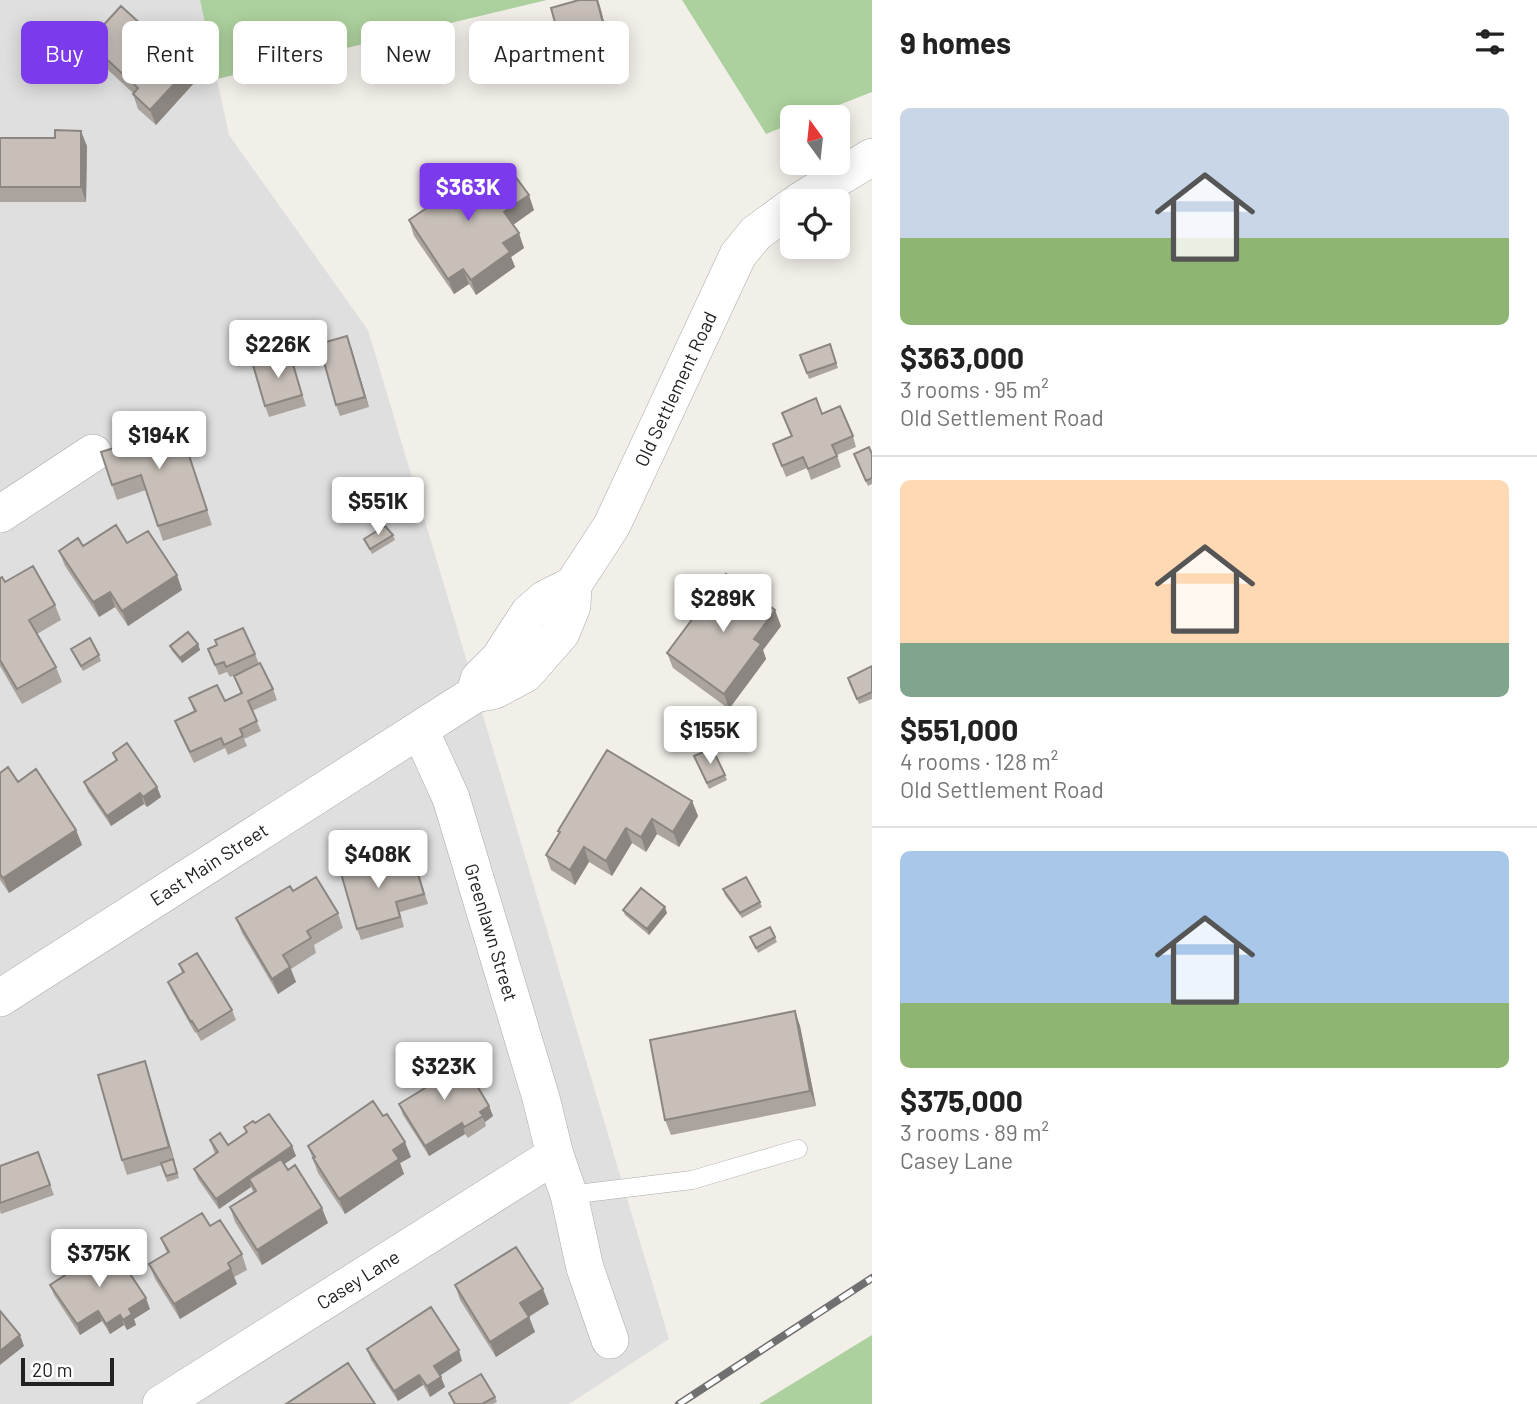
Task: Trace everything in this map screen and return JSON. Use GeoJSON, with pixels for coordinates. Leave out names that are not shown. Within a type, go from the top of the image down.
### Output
{"type":"FeatureCollection","features":[{"type":"Feature","properties":{"kind":"street"},"geometry":{"type":"LineString","coordinates":[[820,189],[872,157]]}},
{"type":"Feature","properties":{"kind":"street","name":"Old Settlement Road"},"geometry":{"type":"LineString","coordinates":[[420,730],[475,694],[495,690],[525,674],[561,633],[572,606],[573,585],[612,525],[738,256],[756,233],[780,215]]}},
{"type":"Feature","properties":{"kind":"street"},"geometry":{"type":"LineString","coordinates":[[0,514],[93,453]]}},
{"type":"Feature","properties":{"kind":"street","name":"East Main Street"},"geometry":{"type":"LineString","coordinates":[[0,999],[420,730]]}},
{"type":"Feature","properties":{"kind":"street","name":"Greenlawn Street"},"geometry":{"type":"LineString","coordinates":[[420,730],[451,798],[569,1195],[585,1268],[610,1340]]}},
{"type":"Feature","properties":{"kind":"street","name":"Casey Lane"},"geometry":{"type":"LineString","coordinates":[[161,1404],[555,1155]]}},
{"type":"Feature","properties":{"kind":"lane"},"geometry":{"type":"LineString","coordinates":[[569,1195],[692,1180],[799,1149]]}},
{"type":"Feature","properties":{"kind":"shaded area"},"geometry":{"type":"Polygon","coordinates":[[[0,0],[200,0],[205,21],[122,21],[122,84],[218,84],[229,135],[368,330],[669,1339],[569,1404],[0,1404],[0,0]]]}},
{"type":"Feature","properties":{"kind":"green space"},"geometry":{"type":"Polygon","coordinates":[[[200,0],[547,0],[455,22],[361,21],[361,45],[347,48],[347,21],[233,21],[233,75],[219,79],[219,21],[205,21],[200,0]]]}},
{"type":"Feature","properties":{"kind":"green space"},"geometry":{"type":"Polygon","coordinates":[[[682,0],[872,0],[872,92],[839,105],[780,105],[780,128],[766,134],[682,0]]]}},
{"type":"Feature","properties":{"kind":"green space"},"geometry":{"type":"Polygon","coordinates":[[[872,1335],[872,1404],[759,1404],[872,1335]]]}},
{"type":"Feature","properties":{"kind":"building"},"geometry":{"type":"Polygon","coordinates":[[[579,0],[597,0],[602,21],[555,21],[551,8],[579,0]]]}},
{"type":"Feature","properties":{"kind":"building"},"geometry":{"type":"Polygon","coordinates":[[[121,6],[137,21],[122,21],[122,73],[108,60],[107,21],[121,6]]]}},
{"type":"Feature","properties":{"kind":"building"},"geometry":{"type":"Polygon","coordinates":[[[134,84],[174,84],[150,110],[133,94],[138,88],[134,84]]]}},
{"type":"Feature","properties":{"kind":"building"},"geometry":{"type":"Polygon","coordinates":[[[55,130],[81,131],[81,187],[0,187],[0,138],[55,138],[55,130]]]}},
{"type":"Feature","properties":{"kind":"building"},"geometry":{"type":"Polygon","coordinates":[[[447,172],[462,193],[483,178],[490,187],[512,172],[529,195],[504,212],[519,233],[503,243],[510,252],[471,280],[463,269],[448,279],[409,220],[434,203],[423,188],[447,172]]]}},
{"type":"Feature","properties":{"kind":"building"},"geometry":{"type":"Polygon","coordinates":[[[347,336],[365,397],[336,405],[319,344],[347,336]]]}},
{"type":"Feature","properties":{"kind":"building"},"geometry":{"type":"Polygon","coordinates":[[[830,344],[836,363],[807,373],[800,355],[830,344]]]}},
{"type":"Feature","properties":{"kind":"building"},"geometry":{"type":"Polygon","coordinates":[[[290,354],[302,395],[265,406],[253,365],[290,354]]]}},
{"type":"Feature","properties":{"kind":"building"},"geometry":{"type":"Polygon","coordinates":[[[816,398],[822,414],[840,406],[853,436],[832,445],[837,456],[808,469],[803,457],[782,466],[773,444],[792,436],[782,413],[816,398]]]}},
{"type":"Feature","properties":{"kind":"building"},"geometry":{"type":"Polygon","coordinates":[[[177,419],[207,510],[158,526],[141,475],[112,485],[101,452],[130,443],[127,435],[177,419]]]}},
{"type":"Feature","properties":{"kind":"building"},"geometry":{"type":"Polygon","coordinates":[[[869,447],[872,454],[872,478],[866,481],[854,454],[869,447]]]}},
{"type":"Feature","properties":{"kind":"building"},"geometry":{"type":"Polygon","coordinates":[[[116,525],[127,543],[148,531],[177,575],[122,611],[110,592],[93,602],[59,551],[78,538],[83,546],[116,525]]]}},
{"type":"Feature","properties":{"kind":"building"},"geometry":{"type":"Polygon","coordinates":[[[385,526],[393,535],[370,549],[364,539],[385,526]]]}},
{"type":"Feature","properties":{"kind":"building"},"geometry":{"type":"Polygon","coordinates":[[[33,566],[55,605],[29,620],[56,667],[17,689],[0,660],[0,578],[5,582],[33,566]]]}},
{"type":"Feature","properties":{"kind":"building"},"geometry":{"type":"Polygon","coordinates":[[[726,574],[775,610],[754,639],[761,644],[724,694],[667,653],[726,574]]]}},
{"type":"Feature","properties":{"kind":"building"},"geometry":{"type":"Polygon","coordinates":[[[243,628],[255,654],[226,667],[224,662],[215,665],[208,649],[217,645],[215,640],[243,628]]]}},
{"type":"Feature","properties":{"kind":"building"},"geometry":{"type":"Polygon","coordinates":[[[188,632],[198,644],[180,658],[170,646],[188,632]]]}},
{"type":"Feature","properties":{"kind":"building"},"geometry":{"type":"Polygon","coordinates":[[[90,638],[99,655],[81,666],[71,649],[90,638]]]}},
{"type":"Feature","properties":{"kind":"building"},"geometry":{"type":"Polygon","coordinates":[[[260,663],[273,689],[248,701],[257,721],[240,729],[243,736],[224,745],[221,738],[190,752],[175,721],[196,711],[189,698],[217,685],[225,701],[242,693],[234,676],[260,663]]]}},
{"type":"Feature","properties":{"kind":"building"},"geometry":{"type":"Polygon","coordinates":[[[872,666],[872,692],[857,699],[848,678],[872,666]]]}},
{"type":"Feature","properties":{"kind":"building"},"geometry":{"type":"Polygon","coordinates":[[[127,743],[157,787],[143,797],[140,793],[107,816],[84,782],[117,760],[113,753],[127,743]]]}},
{"type":"Feature","properties":{"kind":"building"},"geometry":{"type":"Polygon","coordinates":[[[712,748],[725,775],[707,783],[694,756],[712,748]]]}},
{"type":"Feature","properties":{"kind":"building"},"geometry":{"type":"Polygon","coordinates":[[[607,750],[692,801],[673,832],[652,819],[641,837],[626,828],[606,861],[584,847],[570,870],[546,855],[607,750]]]}},
{"type":"Feature","properties":{"kind":"building"},"geometry":{"type":"Polygon","coordinates":[[[8,767],[18,782],[36,769],[76,830],[3,878],[0,874],[0,773],[8,767]]]}},
{"type":"Feature","properties":{"kind":"building"},"geometry":{"type":"Polygon","coordinates":[[[363,855],[366,866],[386,860],[389,871],[415,864],[424,894],[396,902],[400,917],[357,929],[338,863],[363,855]]]}},
{"type":"Feature","properties":{"kind":"building"},"geometry":{"type":"Polygon","coordinates":[[[316,877],[338,913],[307,931],[311,938],[283,955],[290,967],[272,979],[236,918],[290,886],[293,891],[316,877]]]}},
{"type":"Feature","properties":{"kind":"building"},"geometry":{"type":"Polygon","coordinates":[[[746,877],[760,902],[740,913],[723,889],[746,877]]]}},
{"type":"Feature","properties":{"kind":"building"},"geometry":{"type":"Polygon","coordinates":[[[641,888],[665,907],[647,929],[623,910],[641,888]]]}},
{"type":"Feature","properties":{"kind":"building"},"geometry":{"type":"Polygon","coordinates":[[[770,927],[775,937],[756,948],[750,937],[770,927]]]}},
{"type":"Feature","properties":{"kind":"building"},"geometry":{"type":"Polygon","coordinates":[[[197,953],[232,1010],[198,1031],[168,982],[184,972],[179,964],[197,953]]]}},
{"type":"Feature","properties":{"kind":"building"},"geometry":{"type":"Polygon","coordinates":[[[795,1011],[810,1091],[665,1120],[650,1040],[795,1011]]]}},
{"type":"Feature","properties":{"kind":"building"},"geometry":{"type":"Polygon","coordinates":[[[145,1061],[169,1147],[122,1160],[98,1075],[145,1061]]]}},
{"type":"Feature","properties":{"kind":"building"},"geometry":{"type":"Polygon","coordinates":[[[443,1062],[449,1071],[463,1062],[489,1106],[480,1112],[483,1116],[464,1127],[462,1123],[425,1146],[399,1104],[425,1088],[418,1078],[443,1062]]]}},
{"type":"Feature","properties":{"kind":"building"},"geometry":{"type":"Polygon","coordinates":[[[373,1101],[383,1116],[387,1114],[405,1142],[393,1150],[399,1159],[339,1199],[308,1146],[373,1101]]]}},
{"type":"Feature","properties":{"kind":"building"},"geometry":{"type":"Polygon","coordinates":[[[269,1114],[292,1146],[216,1199],[194,1169],[218,1152],[210,1140],[220,1133],[228,1145],[247,1132],[244,1127],[269,1114]]]}},
{"type":"Feature","properties":{"kind":"building"},"geometry":{"type":"Polygon","coordinates":[[[38,1152],[50,1185],[0,1203],[0,1166],[38,1152]]]}},
{"type":"Feature","properties":{"kind":"building"},"geometry":{"type":"Polygon","coordinates":[[[173,1159],[177,1173],[166,1176],[161,1163],[173,1159]]]}},
{"type":"Feature","properties":{"kind":"building"},"geometry":{"type":"Polygon","coordinates":[[[281,1159],[288,1170],[295,1165],[322,1208],[257,1250],[230,1207],[256,1191],[249,1179],[281,1159]]]}},
{"type":"Feature","properties":{"kind":"building"},"geometry":{"type":"Polygon","coordinates":[[[202,1213],[210,1226],[220,1220],[242,1254],[228,1263],[231,1269],[174,1304],[149,1264],[169,1252],[161,1238],[202,1213]]]}},
{"type":"Feature","properties":{"kind":"building"},"geometry":{"type":"Polygon","coordinates":[[[111,1245],[146,1298],[129,1309],[132,1314],[123,1320],[120,1315],[106,1324],[98,1311],[77,1324],[50,1285],[111,1245]]]}},
{"type":"Feature","properties":{"kind":"building"},"geometry":{"type":"Polygon","coordinates":[[[516,1247],[543,1289],[520,1303],[529,1317],[490,1342],[455,1285],[516,1247]]]}},
{"type":"Feature","properties":{"kind":"building"},"geometry":{"type":"Polygon","coordinates":[[[431,1307],[459,1350],[434,1366],[441,1377],[427,1386],[419,1375],[394,1391],[367,1349],[431,1307]]]}},
{"type":"Feature","properties":{"kind":"building"},"geometry":{"type":"Polygon","coordinates":[[[0,1311],[20,1335],[0,1351],[0,1311]]]}},
{"type":"Feature","properties":{"kind":"building"},"geometry":{"type":"Polygon","coordinates":[[[348,1363],[375,1404],[286,1404],[348,1363]]]}},
{"type":"Feature","properties":{"kind":"building"},"geometry":{"type":"Polygon","coordinates":[[[481,1374],[495,1397],[482,1404],[455,1404],[449,1393],[481,1374]]]}},
{"type":"Feature","properties":{"kind":"railway"},"geometry":{"type":"LineString","coordinates":[[679,1404],[872,1278]]}}]}
